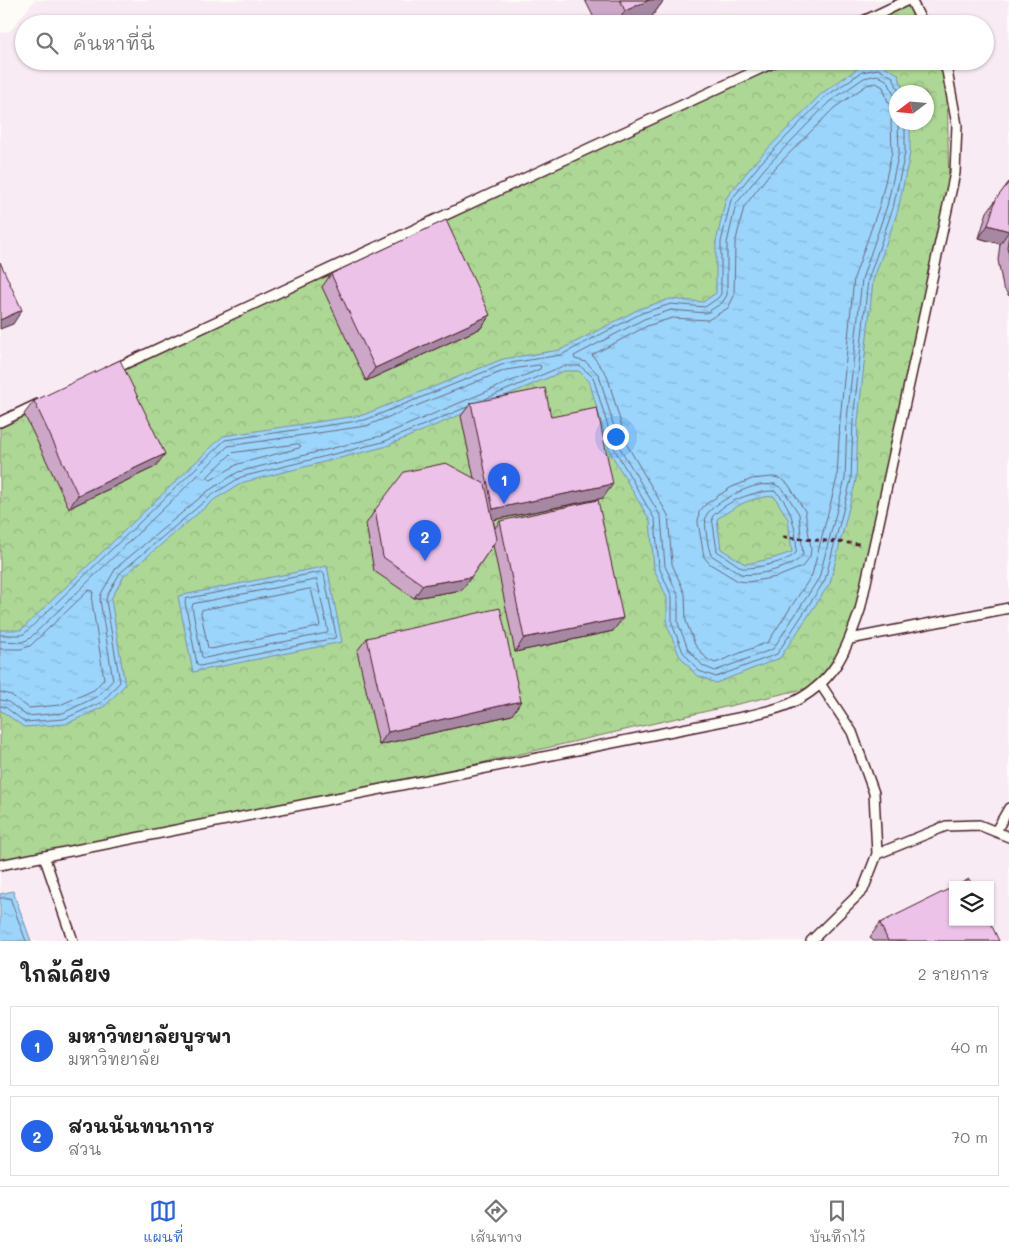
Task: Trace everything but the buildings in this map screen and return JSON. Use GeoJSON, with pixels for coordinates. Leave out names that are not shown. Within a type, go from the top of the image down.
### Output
{"type":"FeatureCollection","features":[{"type":"Feature","properties":{"kind":"lane"},"geometry":{"type":"LineString","coordinates":[[876,15],[909,0],[918,15]]}},
{"type":"Feature","properties":{"kind":"lane"},"geometry":{"type":"LineString","coordinates":[[104,374],[758,70]]}},
{"type":"Feature","properties":{"kind":"lane"},"geometry":{"type":"LineString","coordinates":[[0,865],[748,716],[789,704],[821,685],[844,654],[860,610],[955,173],[957,124],[946,70]]}},
{"type":"Feature","properties":{"kind":"lane"},"geometry":{"type":"LineString","coordinates":[[0,422],[44,402]]}},
{"type":"Feature","properties":{"kind":"lane"},"geometry":{"type":"LineString","coordinates":[[850,639],[1009,608]]}},
{"type":"Feature","properties":{"kind":"lane"},"geometry":{"type":"LineString","coordinates":[[811,941],[863,890],[877,854],[874,793],[852,732],[821,685]]}},
{"type":"Feature","properties":{"kind":"lane"},"geometry":{"type":"LineString","coordinates":[[996,831],[1009,808]]}},
{"type":"Feature","properties":{"kind":"lane"},"geometry":{"type":"LineString","coordinates":[[877,854],[946,826],[979,825],[1009,837]]}},
{"type":"Feature","properties":{"kind":"lane"},"geometry":{"type":"LineString","coordinates":[[44,856],[73,941]]}},
{"type":"Feature","properties":{"kind":"path"},"geometry":{"type":"LineString","coordinates":[[783,537],[844,542]]}},
{"type":"Feature","properties":{"kind":"shaded area"},"geometry":{"type":"Polygon","coordinates":[[[35,0],[1009,0],[1009,941],[0,941],[0,33],[10,31],[15,25],[15,70],[994,70],[994,15],[23,15],[35,0]]]}},
{"type":"Feature","properties":{"kind":"green space"},"geometry":{"type":"Polygon","coordinates":[[[908,0],[917,15],[876,15],[908,0]]]}},
{"type":"Feature","properties":{"kind":"green space"},"geometry":{"type":"Polygon","coordinates":[[[758,70],[946,70],[949,200],[860,610],[821,685],[289,807],[0,866],[0,422],[758,70]]]}},
{"type":"Feature","properties":{"kind":"water"},"geometry":{"type":"Polygon","coordinates":[[[856,70],[891,70],[898,74],[902,85],[889,85],[889,130],[910,130],[910,153],[898,210],[873,281],[858,421],[856,480],[830,583],[780,658],[716,683],[696,675],[679,655],[667,625],[667,598],[654,569],[650,521],[610,452],[589,381],[579,371],[564,371],[384,447],[244,482],[215,499],[124,576],[111,599],[125,685],[105,706],[66,724],[24,727],[0,710],[0,630],[21,630],[223,436],[363,415],[503,359],[560,350],[639,309],[670,299],[703,302],[716,293],[716,242],[726,198],[756,161],[822,93],[856,70]],[[774,496],[757,498],[744,503],[717,519],[721,549],[745,564],[771,559],[792,552],[788,519],[774,496]]]}},
{"type":"Feature","properties":{"kind":"water"},"geometry":{"type":"Polygon","coordinates":[[[327,566],[342,642],[193,672],[178,596],[327,566]]]}},
{"type":"Feature","properties":{"kind":"water"},"geometry":{"type":"Polygon","coordinates":[[[13,891],[31,941],[0,941],[0,894],[13,891]]]}},
{"type":"Feature","properties":{"kind":"place","name":"มหาวิทยาลัยบูรพา"},"geometry":{"type":"Point","coordinates":[504,504]}},
{"type":"Feature","properties":{"kind":"place","name":"สวนนันทนาการ"},"geometry":{"type":"Point","coordinates":[425,561]}}]}
